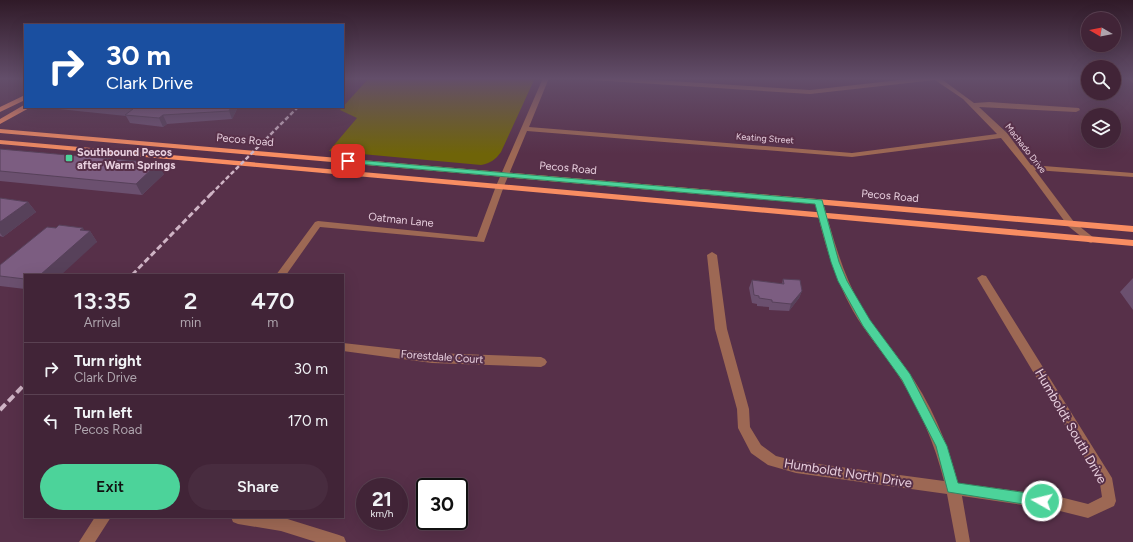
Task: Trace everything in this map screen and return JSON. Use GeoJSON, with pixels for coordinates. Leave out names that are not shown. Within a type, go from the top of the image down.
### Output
{"type":"FeatureCollection","features":[{"type":"Feature","properties":{"kind":"main road"},"geometry":{"type":"LineString","coordinates":[[0,110],[13,103]]}},
{"type":"Feature","properties":{"kind":"main road"},"geometry":{"type":"LineString","coordinates":[[0,122],[25,108]]}},
{"type":"Feature","properties":{"kind":"main road","name":"Pecos Road"},"geometry":{"type":"LineString","coordinates":[[0,131],[1133,229]]}},
{"type":"Feature","properties":{"kind":"main road"},"geometry":{"type":"LineString","coordinates":[[0,142],[1133,243]]}},
{"type":"Feature","properties":{"kind":"street"},"geometry":{"type":"LineString","coordinates":[[500,186],[536,103]]}},
{"type":"Feature","properties":{"kind":"street"},"geometry":{"type":"LineString","coordinates":[[973,105],[989,104],[1076,110]]}},
{"type":"Feature","properties":{"kind":"street","name":"Machado Drive"},"geometry":{"type":"LineString","coordinates":[[973,105],[1004,135],[1071,224],[1091,240]]}},
{"type":"Feature","properties":{"kind":"street","name":"Keating Street"},"geometry":{"type":"LineString","coordinates":[[525,129],[852,155],[1004,135]]}},
{"type":"Feature","properties":{"kind":"street"},"geometry":{"type":"LineString","coordinates":[[1029,167],[1133,175]]}},
{"type":"Feature","properties":{"kind":"street","name":"Oatman Lane"},"geometry":{"type":"LineString","coordinates":[[282,274],[318,224],[480,240],[500,186]]}},
{"type":"Feature","properties":{"kind":"street"},"geometry":{"type":"LineString","coordinates":[[819,202],[835,262],[843,281],[866,323],[906,377],[941,446],[960,514],[963,542]]}},
{"type":"Feature","properties":{"kind":"street","name":"Humboldt North Drive"},"geometry":{"type":"LineString","coordinates":[[712,255],[721,329],[743,409],[744,428],[756,449],[773,461],[796,467],[953,488]]}},
{"type":"Feature","properties":{"kind":"street","name":"Humboldt South Drive"},"geometry":{"type":"LineString","coordinates":[[953,488],[1056,503],[1088,511],[1109,501],[1107,483],[982,278]]}},
{"type":"Feature","properties":{"kind":"street","name":"Forestdale Court"},"geometry":{"type":"LineString","coordinates":[[344,347],[432,358],[541,362]]}},
{"type":"Feature","properties":{"kind":"street"},"geometry":{"type":"LineString","coordinates":[[86,542],[103,518]]}},
{"type":"Feature","properties":{"kind":"street"},"geometry":{"type":"LineString","coordinates":[[244,518],[281,524],[340,542]]}},
{"type":"Feature","properties":{"kind":"shaded area"},"geometry":{"type":"Polygon","coordinates":[[[346,103],[523,103],[501,152],[492,161],[481,165],[329,151],[357,118],[340,110],[344,108],[346,103]]]}},
{"type":"Feature","properties":{"kind":"building"},"geometry":{"type":"Polygon","coordinates":[[[124,108],[230,108],[229,111],[163,115],[159,118],[125,115],[133,109],[124,108]]]}},
{"type":"Feature","properties":{"kind":"building"},"geometry":{"type":"Polygon","coordinates":[[[0,149],[158,163],[136,184],[0,171],[0,149]]]}},
{"type":"Feature","properties":{"kind":"building"},"geometry":{"type":"Polygon","coordinates":[[[0,198],[28,202],[0,222],[0,198]]]}},
{"type":"Feature","properties":{"kind":"building"},"geometry":{"type":"Polygon","coordinates":[[[59,225],[83,228],[80,230],[90,231],[41,274],[24,274],[24,279],[0,276],[0,265],[47,227],[56,228],[59,225]]]}},
{"type":"Feature","properties":{"kind":"building"},"geometry":{"type":"Polygon","coordinates":[[[783,279],[800,280],[802,291],[791,304],[772,302],[772,300],[759,298],[759,296],[754,295],[752,280],[784,284],[783,279]]]}},
{"type":"Feature","properties":{"kind":"railway"},"geometry":{"type":"LineString","coordinates":[[212,193],[297,108]]}},
{"type":"Feature","properties":{"kind":"railway"},"geometry":{"type":"LineString","coordinates":[[133,274],[212,193]]}},
{"type":"Feature","properties":{"kind":"railway"},"geometry":{"type":"LineString","coordinates":[[0,410],[24,385]]}},
{"type":"Feature","properties":{"kind":"place","name":"Southbound Pecos after Warm Springs"},"geometry":{"type":"Point","coordinates":[69,158]}},
{"type":"Feature","properties":{"kind":"route"},"geometry":{"type":"LineString","coordinates":[[348,161],[819,202],[835,262],[843,281],[866,323],[906,377],[941,446],[953,488],[1042,501]]}}]}
